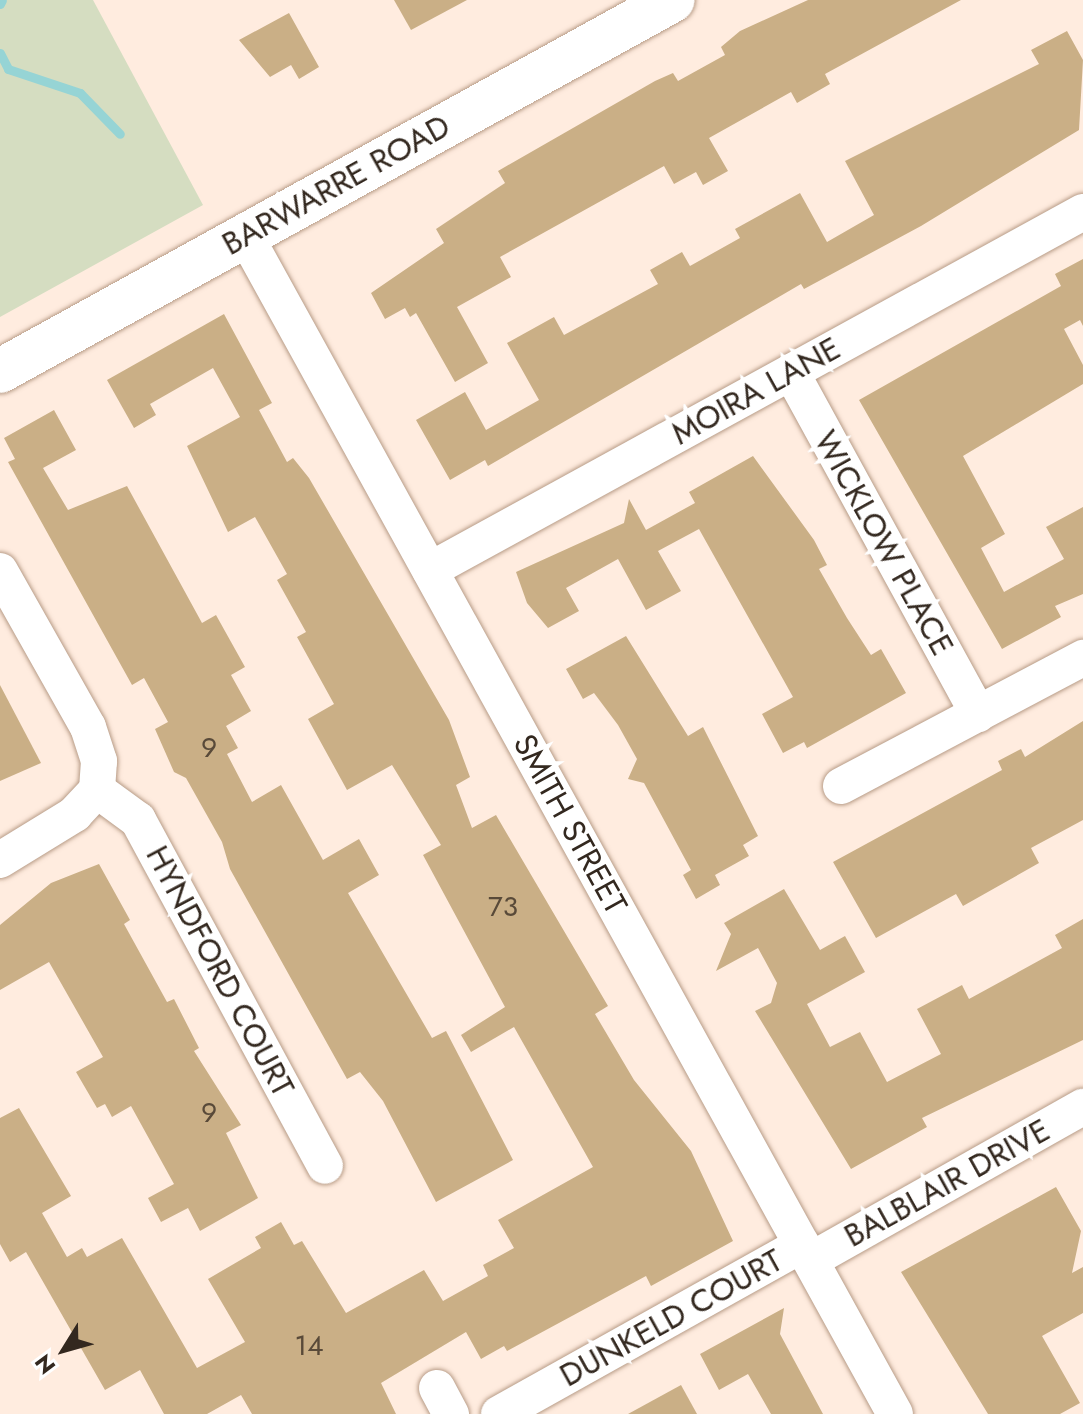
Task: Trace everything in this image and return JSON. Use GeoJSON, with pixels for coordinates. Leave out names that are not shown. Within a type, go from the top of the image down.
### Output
{"type":"FeatureCollection","features":[{"type":"Feature","properties":{"kind":"street","name":"BARWARRE ROAD"},"geometry":{"type":"LineString","coordinates":[[0,371],[673,0]]}},
{"type":"Feature","properties":{"kind":"street","name":"MOIRA LANE"},"geometry":{"type":"LineString","coordinates":[[430,570],[1083,212]]}},
{"type":"Feature","properties":{"kind":"street","name":"SMITH STREET"},"geometry":{"type":"LineString","coordinates":[[245,235],[895,1414]]}},
{"type":"Feature","properties":{"kind":"street","name":"WICKLOW PLACE"},"geometry":{"type":"LineString","coordinates":[[791,372],[978,714]]}},
{"type":"Feature","properties":{"kind":"street"},"geometry":{"type":"LineString","coordinates":[[0,571],[88,727],[99,761],[97,790],[75,814],[0,860]]}},
{"type":"Feature","properties":{"kind":"street"},"geometry":{"type":"LineString","coordinates":[[841,786],[1083,658]]}},
{"type":"Feature","properties":{"kind":"street","name":"HYNDFORD COURT"},"geometry":{"type":"LineString","coordinates":[[97,790],[138,820],[325,1166]]}},
{"type":"Feature","properties":{"kind":"street","name":"BALBLAIR DRIVE"},"geometry":{"type":"LineString","coordinates":[[806,1252],[1083,1107]]}},
{"type":"Feature","properties":{"kind":"street","name":"DUNKELD COURT"},"geometry":{"type":"LineString","coordinates":[[499,1414],[806,1252]]}},
{"type":"Feature","properties":{"kind":"green space"},"geometry":{"type":"Polygon","coordinates":[[[0,0],[93,0],[203,205],[0,317],[0,0]]]}},
{"type":"Feature","properties":{"kind":"building"},"geometry":{"type":"Polygon","coordinates":[[[394,0],[467,0],[411,30],[394,0]]]}},
{"type":"Feature","properties":{"kind":"building"},"geometry":{"type":"Polygon","coordinates":[[[808,0],[961,0],[825,74],[830,84],[797,103],[791,92],[709,138],[728,171],[703,185],[696,172],[674,184],[664,166],[500,257],[511,277],[457,307],[488,363],[455,382],[416,313],[410,317],[405,308],[385,319],[371,293],[444,243],[436,229],[505,183],[498,171],[655,81],[673,73],[678,81],[725,55],[721,47],[740,31],[808,0]]]}},
{"type":"Feature","properties":{"kind":"building"},"geometry":{"type":"Polygon","coordinates":[[[289,13],[319,67],[299,79],[291,65],[270,77],[239,40],[289,13]]]}},
{"type":"Feature","properties":{"kind":"building"},"geometry":{"type":"Polygon","coordinates":[[[1067,31],[1083,60],[1079,130],[921,226],[804,289],[801,284],[488,466],[485,460],[450,480],[416,420],[465,392],[486,430],[539,400],[507,343],[554,317],[564,335],[658,284],[650,270],[682,252],[690,266],[740,238],[735,229],[800,193],[827,242],[874,215],[845,161],[1039,64],[1031,50],[1067,31]]]}},
{"type":"Feature","properties":{"kind":"building"},"geometry":{"type":"Polygon","coordinates":[[[1083,259],[1083,326],[1080,320],[1064,329],[1083,365],[1083,384],[963,456],[1005,534],[981,548],[1004,592],[1064,559],[1046,527],[1083,507],[1083,594],[1055,606],[1061,617],[1002,649],[859,400],[1061,286],[1055,274],[1083,259]]]}},
{"type":"Feature","properties":{"kind":"building"},"geometry":{"type":"Polygon","coordinates":[[[224,314],[272,403],[259,410],[287,462],[293,458],[309,478],[449,720],[470,777],[456,785],[472,828],[496,815],[608,1006],[595,1014],[634,1080],[691,1151],[733,1241],[651,1286],[646,1276],[507,1351],[504,1346],[481,1359],[466,1332],[381,1383],[396,1414],[252,1414],[241,1395],[207,1414],[164,1414],[140,1370],[105,1390],[26,1252],[10,1262],[0,1244],[0,1118],[19,1108],[71,1196],[42,1213],[67,1257],[82,1248],[87,1257],[122,1238],[197,1368],[245,1342],[208,1279],[261,1248],[255,1237],[281,1222],[294,1245],[302,1241],[346,1313],[424,1270],[443,1301],[488,1276],[483,1265],[514,1248],[498,1220],[593,1167],[514,1027],[471,1052],[461,1035],[505,1007],[423,855],[441,845],[392,765],[347,790],[308,719],[334,704],[297,637],[306,632],[277,580],[287,574],[255,517],[228,532],[187,446],[240,417],[213,368],[150,404],[156,415],[134,428],[107,380],[224,314]]]}},
{"type":"Feature","properties":{"kind":"building"},"geometry":{"type":"Polygon","coordinates":[[[54,410],[76,450],[43,468],[68,510],[127,486],[202,623],[216,615],[245,667],[231,675],[251,711],[226,726],[238,748],[227,754],[252,802],[281,785],[323,860],[359,839],[379,875],[348,893],[432,1038],[446,1031],[513,1160],[436,1202],[383,1101],[360,1072],[347,1079],[230,869],[222,842],[186,778],[174,772],[155,729],[168,722],[144,678],[132,685],[8,462],[15,459],[4,438],[54,410]]]}},
{"type":"Feature","properties":{"kind":"building"},"geometry":{"type":"Polygon","coordinates":[[[753,456],[814,540],[827,565],[819,569],[847,618],[871,655],[881,649],[906,693],[807,748],[804,742],[783,753],[762,714],[793,697],[699,529],[658,551],[681,591],[646,610],[618,559],[566,588],[579,611],[548,628],[527,603],[516,572],[624,523],[629,499],[646,530],[695,503],[689,492],[753,456]]]}},
{"type":"Feature","properties":{"kind":"building"},"geometry":{"type":"Polygon","coordinates":[[[626,636],[688,736],[703,727],[758,836],[743,845],[749,856],[715,875],[720,885],[696,899],[683,875],[691,870],[644,783],[628,779],[637,759],[618,725],[594,693],[583,699],[566,669],[626,636]]]}},
{"type":"Feature","properties":{"kind":"building"},"geometry":{"type":"Polygon","coordinates":[[[0,685],[41,763],[0,781],[0,685]]]}},
{"type":"Feature","properties":{"kind":"building"},"geometry":{"type":"Polygon","coordinates":[[[1083,721],[1083,820],[1031,848],[1039,863],[963,906],[956,894],[876,938],[833,862],[1002,770],[998,761],[1021,749],[1025,757],[1083,721]]]}},
{"type":"Feature","properties":{"kind":"building"},"geometry":{"type":"Polygon","coordinates":[[[99,864],[130,920],[124,924],[167,1002],[174,999],[199,1048],[194,1051],[241,1125],[226,1133],[258,1198],[200,1231],[188,1208],[161,1222],[148,1198],[174,1184],[131,1106],[112,1117],[105,1104],[97,1108],[76,1072],[103,1057],[49,962],[0,990],[0,925],[51,883],[99,864]]]}},
{"type":"Feature","properties":{"kind":"building"},"geometry":{"type":"Polygon","coordinates":[[[784,889],[820,950],[845,936],[865,972],[807,1004],[830,1047],[860,1032],[887,1082],[941,1054],[917,1009],[962,985],[969,999],[1062,948],[1055,935],[1083,919],[1083,1040],[922,1118],[927,1127],[851,1169],[755,1011],[771,1003],[777,983],[758,948],[716,971],[731,934],[724,923],[784,889]]]}},
{"type":"Feature","properties":{"kind":"building"},"geometry":{"type":"Polygon","coordinates":[[[1056,1187],[1081,1231],[1072,1273],[1083,1267],[1083,1313],[1042,1336],[1080,1403],[1060,1414],[988,1414],[901,1272],[1056,1187]]]}},
{"type":"Feature","properties":{"kind":"building"},"geometry":{"type":"Polygon","coordinates":[[[784,1308],[780,1334],[823,1414],[771,1414],[748,1374],[719,1390],[700,1354],[784,1308]]]}},
{"type":"Feature","properties":{"kind":"building"},"geometry":{"type":"Polygon","coordinates":[[[681,1385],[697,1414],[628,1414],[681,1385]]]}},
{"type":"Feature","properties":{"kind":"waterway"},"geometry":{"type":"LineString","coordinates":[[0,4],[2,0]]}},
{"type":"Feature","properties":{"kind":"waterway"},"geometry":{"type":"LineString","coordinates":[[0,53],[8,69],[80,93],[120,134]]}}]}
